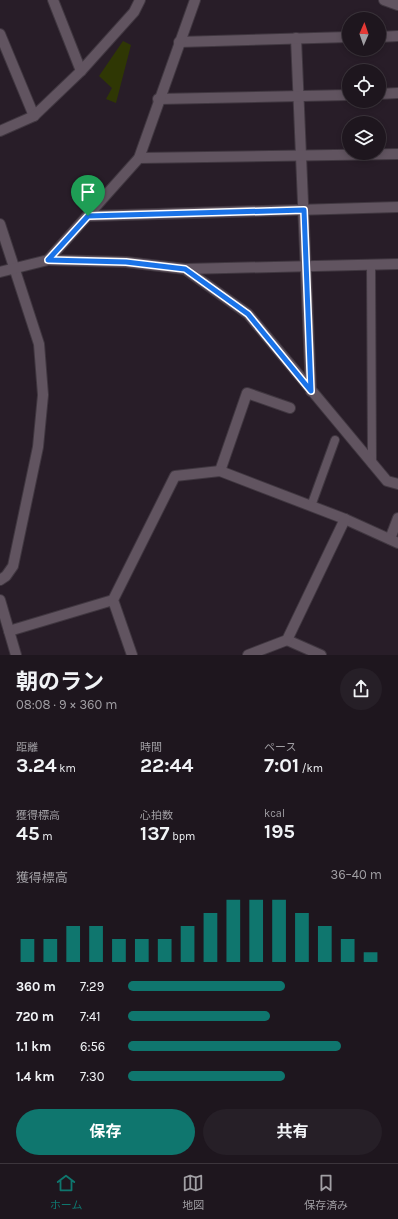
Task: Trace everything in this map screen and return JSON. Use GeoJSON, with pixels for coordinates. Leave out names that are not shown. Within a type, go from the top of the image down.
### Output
{"type":"FeatureCollection","features":[{"type":"Feature","properties":{"kind":"street"},"geometry":{"type":"LineString","coordinates":[[54,0],[82,71]]}},
{"type":"Feature","properties":{"kind":"street"},"geometry":{"type":"LineString","coordinates":[[129,0],[134,12]]}},
{"type":"Feature","properties":{"kind":"street"},"geometry":{"type":"LineString","coordinates":[[0,131],[34,116],[82,71],[134,12],[140,0]]}},
{"type":"Feature","properties":{"kind":"street"},"geometry":{"type":"LineString","coordinates":[[48,260],[139,158],[158,99],[195,0]]}},
{"type":"Feature","properties":{"kind":"street"},"geometry":{"type":"LineString","coordinates":[[384,0],[398,5]]}},
{"type":"Feature","properties":{"kind":"street"},"geometry":{"type":"LineString","coordinates":[[0,34],[34,116]]}},
{"type":"Feature","properties":{"kind":"street"},"geometry":{"type":"LineString","coordinates":[[386,36],[398,36]]}},
{"type":"Feature","properties":{"kind":"street"},"geometry":{"type":"LineString","coordinates":[[179,42],[342,37]]}},
{"type":"Feature","properties":{"kind":"street"},"geometry":{"type":"LineString","coordinates":[[296,38],[311,391]]}},
{"type":"Feature","properties":{"kind":"street"},"geometry":{"type":"LineString","coordinates":[[386,94],[398,93]]}},
{"type":"Feature","properties":{"kind":"street"},"geometry":{"type":"LineString","coordinates":[[158,99],[342,94]]}},
{"type":"Feature","properties":{"kind":"street"},"geometry":{"type":"LineString","coordinates":[[139,158],[398,154]]}},
{"type":"Feature","properties":{"kind":"street"},"geometry":{"type":"LineString","coordinates":[[88,216],[398,207]]}},
{"type":"Feature","properties":{"kind":"street"},"geometry":{"type":"LineString","coordinates":[[0,224],[4,246],[15,268],[39,344],[43,395],[38,447],[13,566],[6,576],[0,580]]}},
{"type":"Feature","properties":{"kind":"street"},"geometry":{"type":"LineString","coordinates":[[0,272],[48,260],[126,262],[185,269],[398,264]]}},
{"type":"Feature","properties":{"kind":"street"},"geometry":{"type":"LineString","coordinates":[[185,269],[248,314],[372,464],[387,481],[398,484]]}},
{"type":"Feature","properties":{"kind":"street"},"geometry":{"type":"LineString","coordinates":[[220,471],[247,393],[290,408]]}},
{"type":"Feature","properties":{"kind":"street"},"geometry":{"type":"LineString","coordinates":[[132,655],[113,600],[175,476],[220,471],[345,519],[394,541],[398,518]]}},
{"type":"Feature","properties":{"kind":"street"},"geometry":{"type":"LineString","coordinates":[[248,655],[287,640],[345,519]]}},
{"type":"Feature","properties":{"kind":"street"},"geometry":{"type":"LineString","coordinates":[[9,631],[113,600]]}},
{"type":"Feature","properties":{"kind":"street"},"geometry":{"type":"LineString","coordinates":[[1,606],[16,655]]}},
{"type":"Feature","properties":{"kind":"street"},"geometry":{"type":"LineString","coordinates":[[287,640],[321,655]]}},
{"type":"Feature","properties":{"kind":"lane"},"geometry":{"type":"LineString","coordinates":[[371,265],[372,464]]}},
{"type":"Feature","properties":{"kind":"lane"},"geometry":{"type":"LineString","coordinates":[[311,506],[335,440]]}},
{"type":"Feature","properties":{"kind":"green space"},"geometry":{"type":"Polygon","coordinates":[[[123,41],[131,45],[116,103],[106,99],[112,88],[99,76],[123,41]]]}},
{"type":"Feature","properties":{"kind":"route"},"geometry":{"type":"LineString","coordinates":[[304,210],[311,391],[248,314],[185,269],[126,262],[48,260],[88,216],[304,210]]}}]}
